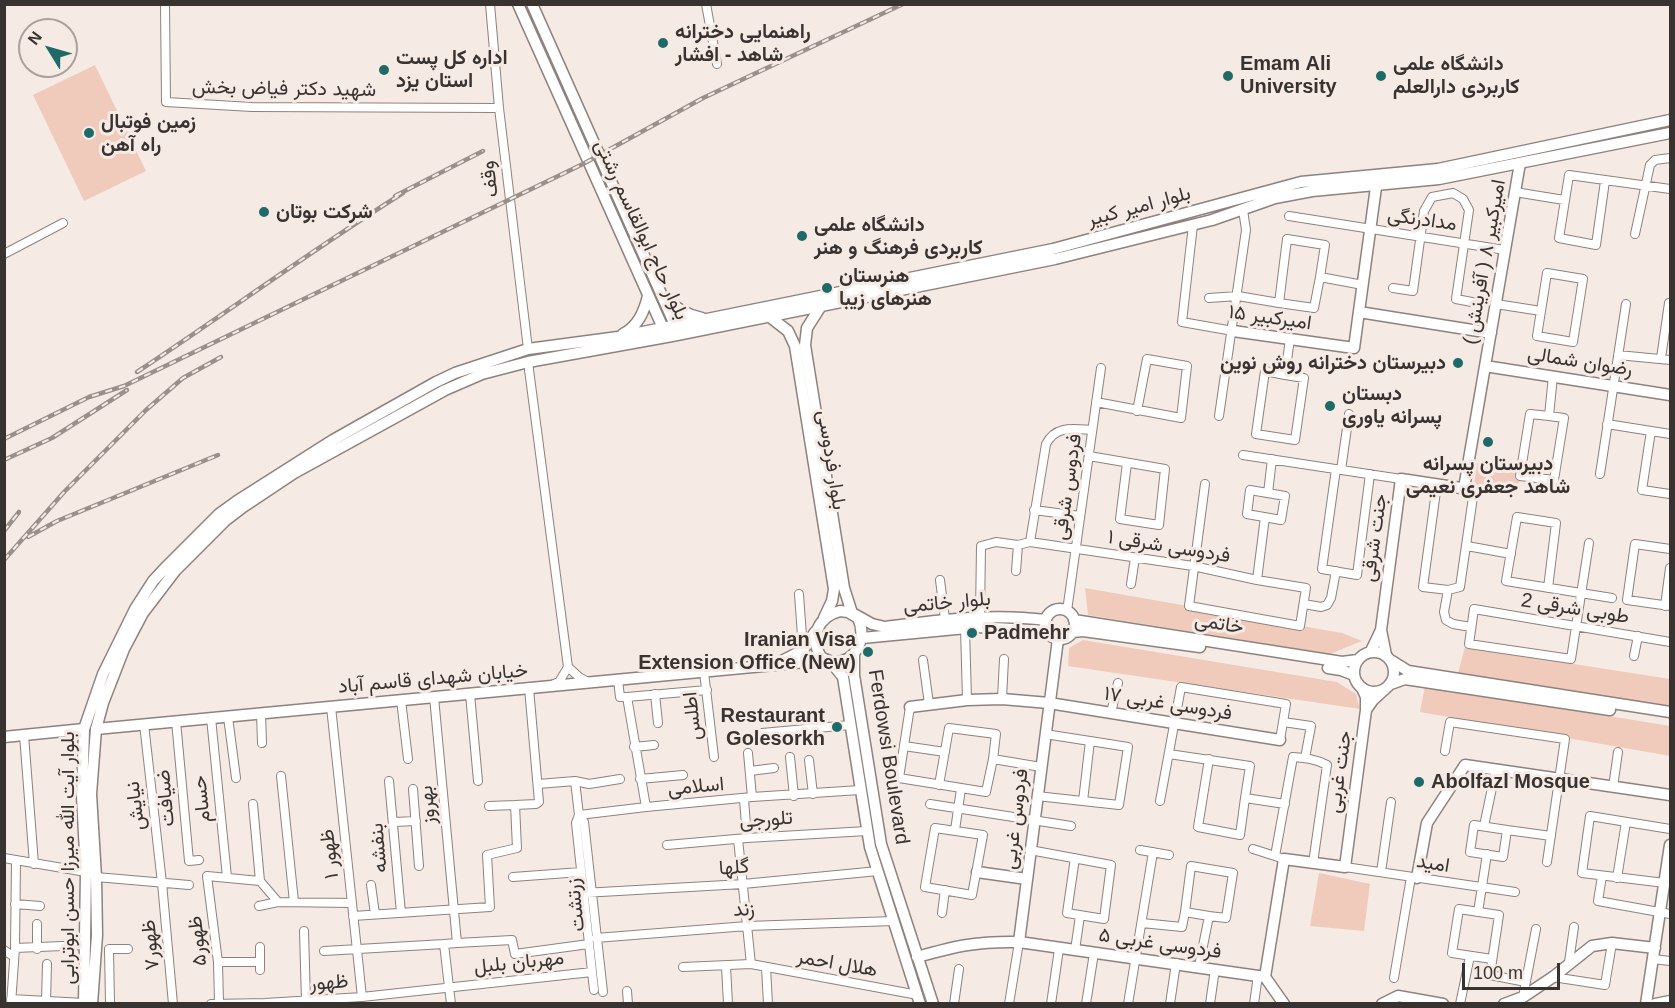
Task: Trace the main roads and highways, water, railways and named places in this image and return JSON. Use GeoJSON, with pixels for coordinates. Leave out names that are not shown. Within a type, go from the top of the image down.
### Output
{"type":"FeatureCollection","features":[{"type":"Feature","properties":{"kind":"main road","name":"بلوار حاج ابوالقاسم رشتی"},"geometry":{"type":"LineString","coordinates":[[518,4],[663,328],[674,331]]}},
{"type":"Feature","properties":{"kind":"main road","name":"بلوار حاج ابوالقاسم رشتی"},"geometry":{"type":"LineString","coordinates":[[532,4],[674,331]]}},
{"type":"Feature","properties":{"kind":"main road","name":"بلوار امیر کبیر"},"geometry":{"type":"LineString","coordinates":[[618,342],[770,317],[821,306],[1053,249],[1301,182],[1438,169],[1671,120]]}},
{"type":"Feature","properties":{"kind":"main road"},"geometry":{"type":"LineString","coordinates":[[1656,123],[1659,135]]}},
{"type":"Feature","properties":{"kind":"main road","name":"بلوار امیر کبیر"},"geometry":{"type":"LineString","coordinates":[[674,331],[705,319],[948,275],[1055,259],[1193,225],[1275,198],[1312,191],[1376,187],[1439,179],[1671,133]]}},
{"type":"Feature","properties":{"kind":"main road","name":"امیرکبیر ۸ ( آفرینش )"},"geometry":{"type":"LineString","coordinates":[[1485,366],[1520,163]]}},
{"type":"Feature","properties":{"kind":"main road"},"geometry":{"type":"LineString","coordinates":[[1376,187],[1359,312],[1491,333]]}},
{"type":"Feature","properties":{"kind":"main road"},"geometry":{"type":"LineString","coordinates":[[659,292],[672,305],[688,315],[705,319]]}},
{"type":"Feature","properties":{"kind":"main road"},"geometry":{"type":"LineString","coordinates":[[618,342],[638,321],[645,309],[648,296]]}},
{"type":"Feature","properties":{"kind":"main road","name":"بلوار فردوسی"},"geometry":{"type":"LineString","coordinates":[[821,306],[807,328],[805,345],[844,588],[853,614]]}},
{"type":"Feature","properties":{"kind":"main road","name":"امیرکبیر ۱۵"},"geometry":{"type":"LineString","coordinates":[[1233,331],[1354,348],[1359,312]]}},
{"type":"Feature","properties":{"kind":"main road","name":"بلوار فردوسی"},"geometry":{"type":"LineString","coordinates":[[770,317],[788,331],[795,346],[834,589],[832,601],[824,618]]}},
{"type":"Feature","properties":{"kind":"main road"},"geometry":{"type":"LineString","coordinates":[[618,342],[663,328]]}},
{"type":"Feature","properties":{"kind":"main road","name":"بلوار آیت الله میرزا حسن ابوترابی"},"geometry":{"type":"LineString","coordinates":[[84,1004],[91,874],[90,729],[115,646],[139,602],[167,566],[219,514],[256,487],[454,373],[528,349],[618,342]]}},
{"type":"Feature","properties":{"kind":"main road","name":"بلوار آیت الله میرزا حسن ابوترابی"},"geometry":{"type":"LineString","coordinates":[[90,729],[124,649],[151,600],[175,571],[226,520],[294,473],[445,390],[482,374],[618,342]]}},
{"type":"Feature","properties":{"kind":"main road","name":"رضوان شمالی"},"geometry":{"type":"LineString","coordinates":[[1485,366],[1671,394]]}},
{"type":"Feature","properties":{"kind":"main road","name":"جنت شرقی"},"geometry":{"type":"LineString","coordinates":[[1381,630],[1401,479],[1469,489],[1485,366]]}},
{"type":"Feature","properties":{"kind":"main road"},"geometry":{"type":"LineString","coordinates":[[1056,610],[1071,621],[1063,639],[1052,637],[1046,625],[1051,612],[1056,610]]}},
{"type":"Feature","properties":{"kind":"main road"},"geometry":{"type":"LineString","coordinates":[[773,665],[803,650],[824,618],[840,611],[853,614],[860,623],[862,638],[854,654],[837,663],[821,657],[817,649],[815,632]]}},
{"type":"Feature","properties":{"kind":"main road","name":"بلوار خاتمی"},"geometry":{"type":"LineString","coordinates":[[853,614],[872,624],[885,627],[945,619],[1019,616],[1046,625]]}},
{"type":"Feature","properties":{"kind":"main road","name":"خاتمی"},"geometry":{"type":"LineString","coordinates":[[1071,621],[1342,662],[1358,660]]}},
{"type":"Feature","properties":{"kind":"main road","name":"خاتمی"},"geometry":{"type":"LineString","coordinates":[[1071,621],[1083,631],[1188,645],[1341,670],[1354,675]]}},
{"type":"Feature","properties":{"kind":"main road","name":"بلوار خاتمی"},"geometry":{"type":"LineString","coordinates":[[862,638],[965,628],[1046,625]]}},
{"type":"Feature","properties":{"kind":"main road"},"geometry":{"type":"LineString","coordinates":[[1366,710],[1366,697],[1354,675],[1358,660],[1371,651],[1381,630]]}},
{"type":"Feature","properties":{"kind":"main road"},"geometry":{"type":"LineString","coordinates":[[1381,630],[1395,673],[1388,687]]}},
{"type":"Feature","properties":{"kind":"main road","name":"فردوس غربی"},"geometry":{"type":"LineString","coordinates":[[1019,942],[1058,639]]}},
{"type":"Feature","properties":{"kind":"main road"},"geometry":{"type":"LineString","coordinates":[[1371,651],[1382,652],[1408,671],[1671,712]]}},
{"type":"Feature","properties":{"kind":"main road","name":"Ferdowsi Boulevard"},"geometry":{"type":"LineString","coordinates":[[854,654],[854,675],[881,844],[933,1004]]}},
{"type":"Feature","properties":{"kind":"main road","name":"خیابان شهدای قاسم آباد"},"geometry":{"type":"LineString","coordinates":[[4,737],[828,661]]}},
{"type":"Feature","properties":{"kind":"main road","name":"Ferdowsi Boulevard"},"geometry":{"type":"LineString","coordinates":[[828,661],[843,677],[867,831],[919,999]]}},
{"type":"Feature","properties":{"kind":"main road"},"geometry":{"type":"LineString","coordinates":[[1362,688],[1373,692],[1405,680],[1671,720]]}},
{"type":"Feature","properties":{"kind":"main road","name":"جنت غربی"},"geometry":{"type":"LineString","coordinates":[[1262,976],[1280,857],[1346,867],[1366,710],[1373,700],[1388,687]]}},
{"type":"Feature","properties":{"kind":"main road","name":"فردوسی غربی ۱۷"},"geometry":{"type":"LineString","coordinates":[[910,707],[967,700],[1002,699],[1049,703],[1280,740]]}},
{"type":"Feature","properties":{"kind":"main road"},"geometry":{"type":"LineString","coordinates":[[1414,877],[1427,823],[1465,765],[1671,795]]}},
{"type":"Feature","properties":{"kind":"main road"},"geometry":{"type":"LineString","coordinates":[[1646,1004],[1654,954],[1665,913],[1665,883],[1671,845]]}},
{"type":"Feature","properties":{"kind":"main road"},"geometry":{"type":"LineString","coordinates":[[976,872],[1027,879]]}},
{"type":"Feature","properties":{"kind":"main road","name":"بلوار آیت الله میرزا حسن ابوترابی"},"geometry":{"type":"LineString","coordinates":[[91,874],[97,935],[92,1004]]}},
{"type":"Feature","properties":{"kind":"main road","name":"فردوسی غربی ۵"},"geometry":{"type":"LineString","coordinates":[[917,957],[982,941],[1019,942],[1262,976]]}},
{"type":"Feature","properties":{"kind":"main road"},"geometry":{"type":"LineString","coordinates":[[1504,1004],[1523,997],[1592,946],[1612,943],[1654,954]]}},
{"type":"Feature","properties":{"kind":"main road"},"geometry":{"type":"LineString","coordinates":[[1262,976],[1284,1004]]}},
{"type":"Feature","properties":{"kind":"main road"},"geometry":{"type":"LineString","coordinates":[[1382,1004],[1398,996],[1443,1004]]}},
{"type":"Feature","properties":{"kind":"main road"},"geometry":{"type":"LineString","coordinates":[[1655,1004],[1671,1000]]}},
{"type":"Feature","properties":{"kind":"railway"},"geometry":{"type":"LineString","coordinates":[[4,439],[89,397],[124,386],[583,164],[703,98],[903,4]]}},
{"type":"Feature","properties":{"kind":"railway"},"geometry":{"type":"LineString","coordinates":[[395,196],[483,151]]}},
{"type":"Feature","properties":{"kind":"railway"},"geometry":{"type":"LineString","coordinates":[[137,372],[403,193]]}},
{"type":"Feature","properties":{"kind":"railway"},"geometry":{"type":"LineString","coordinates":[[4,560],[65,491],[146,410],[183,378],[221,357]]}},
{"type":"Feature","properties":{"kind":"railway"},"geometry":{"type":"LineString","coordinates":[[4,460],[52,438],[127,390]]}},
{"type":"Feature","properties":{"kind":"railway"},"geometry":{"type":"LineString","coordinates":[[28,537],[57,521],[218,455]]}},
{"type":"Feature","properties":{"kind":"railway"},"geometry":{"type":"LineString","coordinates":[[4,531],[19,512]]}},
{"type":"Feature","properties":{"kind":"place","name":"راهنمایی دخترانه شاهد - افشار"},"geometry":{"type":"Point","coordinates":[663,43]}},
{"type":"Feature","properties":{"kind":"place","name":"اداره کل پست استان یزد"},"geometry":{"type":"Point","coordinates":[384,70]}},
{"type":"Feature","properties":{"kind":"place","name":"Emam Ali University"},"geometry":{"type":"Point","coordinates":[1228,76]}},
{"type":"Feature","properties":{"kind":"place","name":"دانشگاه علمی کاربردی دارالعلم"},"geometry":{"type":"Point","coordinates":[1381,76]}},
{"type":"Feature","properties":{"kind":"place","name":"زمین فوتبال راه آهن"},"geometry":{"type":"Point","coordinates":[89,133]}},
{"type":"Feature","properties":{"kind":"place","name":"شرکت بوتان"},"geometry":{"type":"Point","coordinates":[264,212]}},
{"type":"Feature","properties":{"kind":"place","name":"دانشگاه علمی کاربردی فرهنگ و هنر"},"geometry":{"type":"Point","coordinates":[802,236]}},
{"type":"Feature","properties":{"kind":"place","name":"هنرستان هنرهای زیبا"},"geometry":{"type":"Point","coordinates":[827,288]}},
{"type":"Feature","properties":{"kind":"place","name":"دبیرستان دخترانه روش نوین"},"geometry":{"type":"Point","coordinates":[1458,363]}},
{"type":"Feature","properties":{"kind":"place","name":"دبستان پسرانه یاوری"},"geometry":{"type":"Point","coordinates":[1330,406]}},
{"type":"Feature","properties":{"kind":"place","name":"دبیرستان پسرانه شاهد جعفری نعیمی"},"geometry":{"type":"Point","coordinates":[1488,442]}},
{"type":"Feature","properties":{"kind":"place","name":"Padmehr"},"geometry":{"type":"Point","coordinates":[972,633]}},
{"type":"Feature","properties":{"kind":"place","name":"Iranian Visa Extension Office (New)"},"geometry":{"type":"Point","coordinates":[868,652]}},
{"type":"Feature","properties":{"kind":"place","name":"Restaurant Golesorkh"},"geometry":{"type":"Point","coordinates":[837,727]}},
{"type":"Feature","properties":{"kind":"place","name":"Abolfazl Mosque"},"geometry":{"type":"Point","coordinates":[1419,782]}}]}
